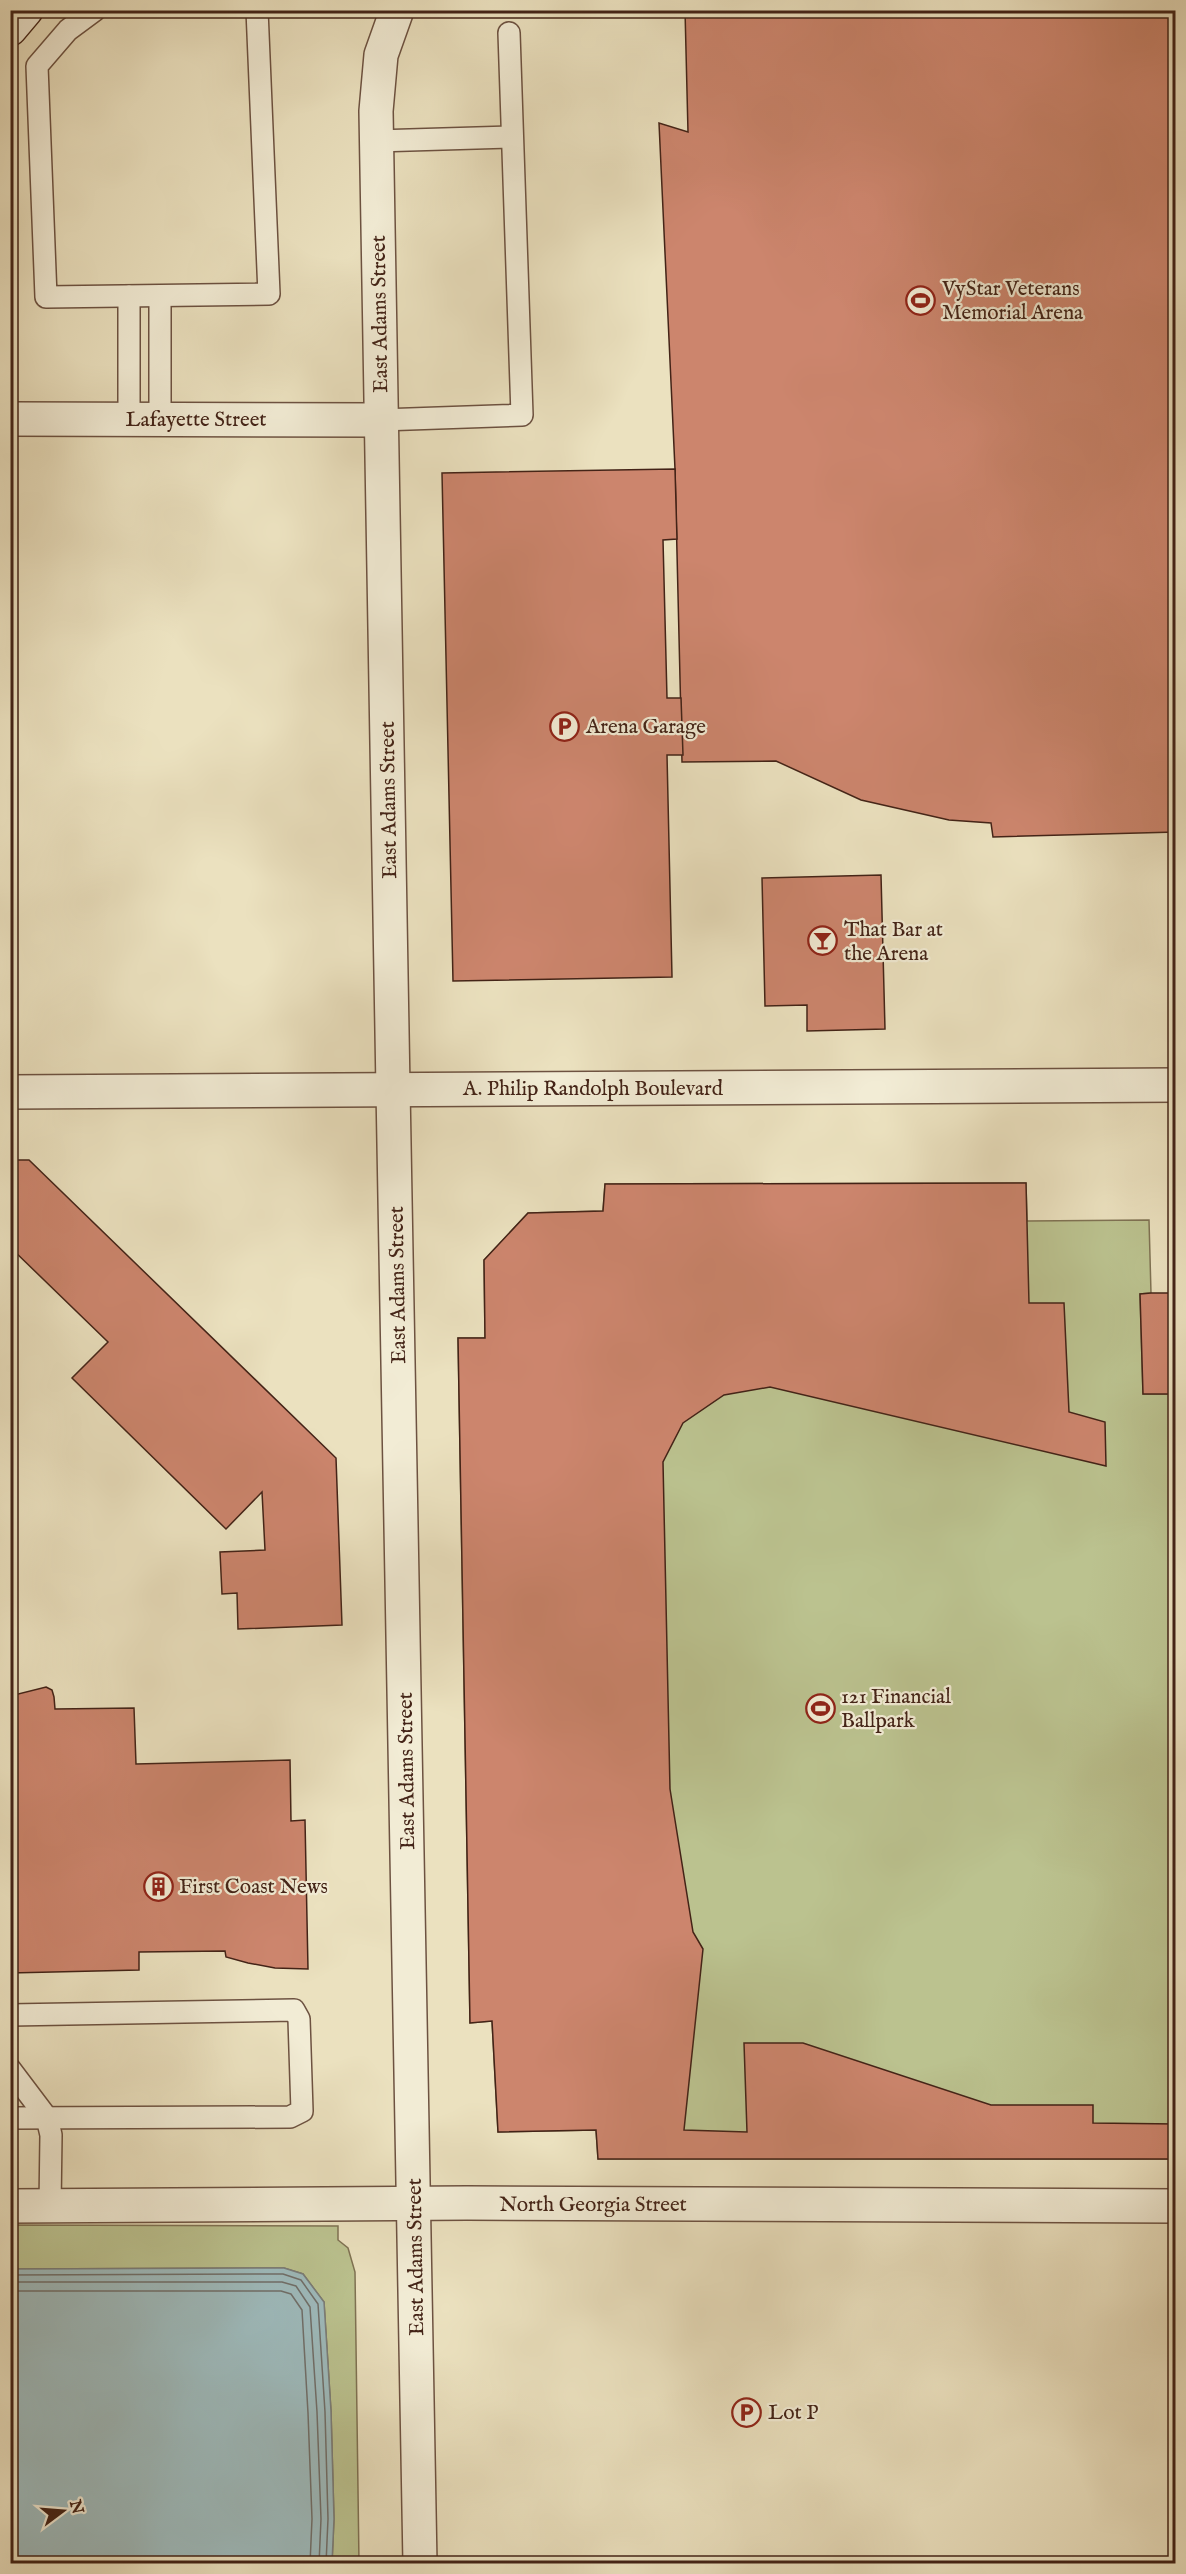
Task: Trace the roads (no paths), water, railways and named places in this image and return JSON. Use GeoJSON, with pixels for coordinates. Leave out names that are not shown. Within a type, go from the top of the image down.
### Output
{"type":"FeatureCollection","features":[{"type":"Feature","properties":{"kind":"street"},"geometry":{"type":"LineString","coordinates":[[10,28],[26,10]]}},
{"type":"Feature","properties":{"kind":"street","name":"East Adams Street"},"geometry":{"type":"LineString","coordinates":[[393,13],[381,55],[377,91],[376,141],[420,2564]]}},
{"type":"Feature","properties":{"kind":"street","name":"Lafayette Street"},"geometry":{"type":"LineString","coordinates":[[10,419],[381,420]]}},
{"type":"Feature","properties":{"kind":"street","name":"A. Philip Randolph Boulevard"},"geometry":{"type":"LineString","coordinates":[[10,1092],[1176,1085]]}},
{"type":"Feature","properties":{"kind":"street","name":"North Georgia Street"},"geometry":{"type":"LineString","coordinates":[[10,2206],[414,2204],[1176,2206]]}},
{"type":"Feature","properties":{"kind":"lane"},"geometry":{"type":"LineString","coordinates":[[95,10],[68,30],[37,66],[46,297],[269,294],[257,10]]}},
{"type":"Feature","properties":{"kind":"lane"},"geometry":{"type":"LineString","coordinates":[[381,420],[522,415],[509,33]]}},
{"type":"Feature","properties":{"kind":"lane"},"geometry":{"type":"LineString","coordinates":[[376,141],[511,137]]}},
{"type":"Feature","properties":{"kind":"lane"},"geometry":{"type":"LineString","coordinates":[[129,296],[144,418]]}},
{"type":"Feature","properties":{"kind":"lane"},"geometry":{"type":"LineString","coordinates":[[144,418],[160,296]]}},
{"type":"Feature","properties":{"kind":"lane"},"geometry":{"type":"LineString","coordinates":[[10,2015],[294,2010],[299,2019],[302,2111],[290,2117],[10,2118]]}},
{"type":"Feature","properties":{"kind":"lane"},"geometry":{"type":"LineString","coordinates":[[10,2069],[47,2118],[51,2135],[50,2206]]}},
{"type":"Feature","properties":{"kind":"water"},"geometry":{"type":"Polygon","coordinates":[[[284,2268],[303,2274],[324,2302],[331,2411],[334,2519],[332,2563],[11,2563],[11,2269],[284,2268]]]}},
{"type":"Feature","properties":{"kind":"place","name":"VyStar Veterans Memorial Arena"},"geometry":{"type":"Point","coordinates":[921,300]}},
{"type":"Feature","properties":{"kind":"place","name":"Arena Garage"},"geometry":{"type":"Point","coordinates":[565,726]}},
{"type":"Feature","properties":{"kind":"place","name":"That Bar at the Arena"},"geometry":{"type":"Point","coordinates":[823,941]}},
{"type":"Feature","properties":{"kind":"place","name":"121 Financial Ballpark"},"geometry":{"type":"Point","coordinates":[820,1708]}},
{"type":"Feature","properties":{"kind":"place","name":"First Coast News"},"geometry":{"type":"Point","coordinates":[158,1886]}},
{"type":"Feature","properties":{"kind":"place","name":"Lot P"},"geometry":{"type":"Point","coordinates":[747,2412]}}]}
